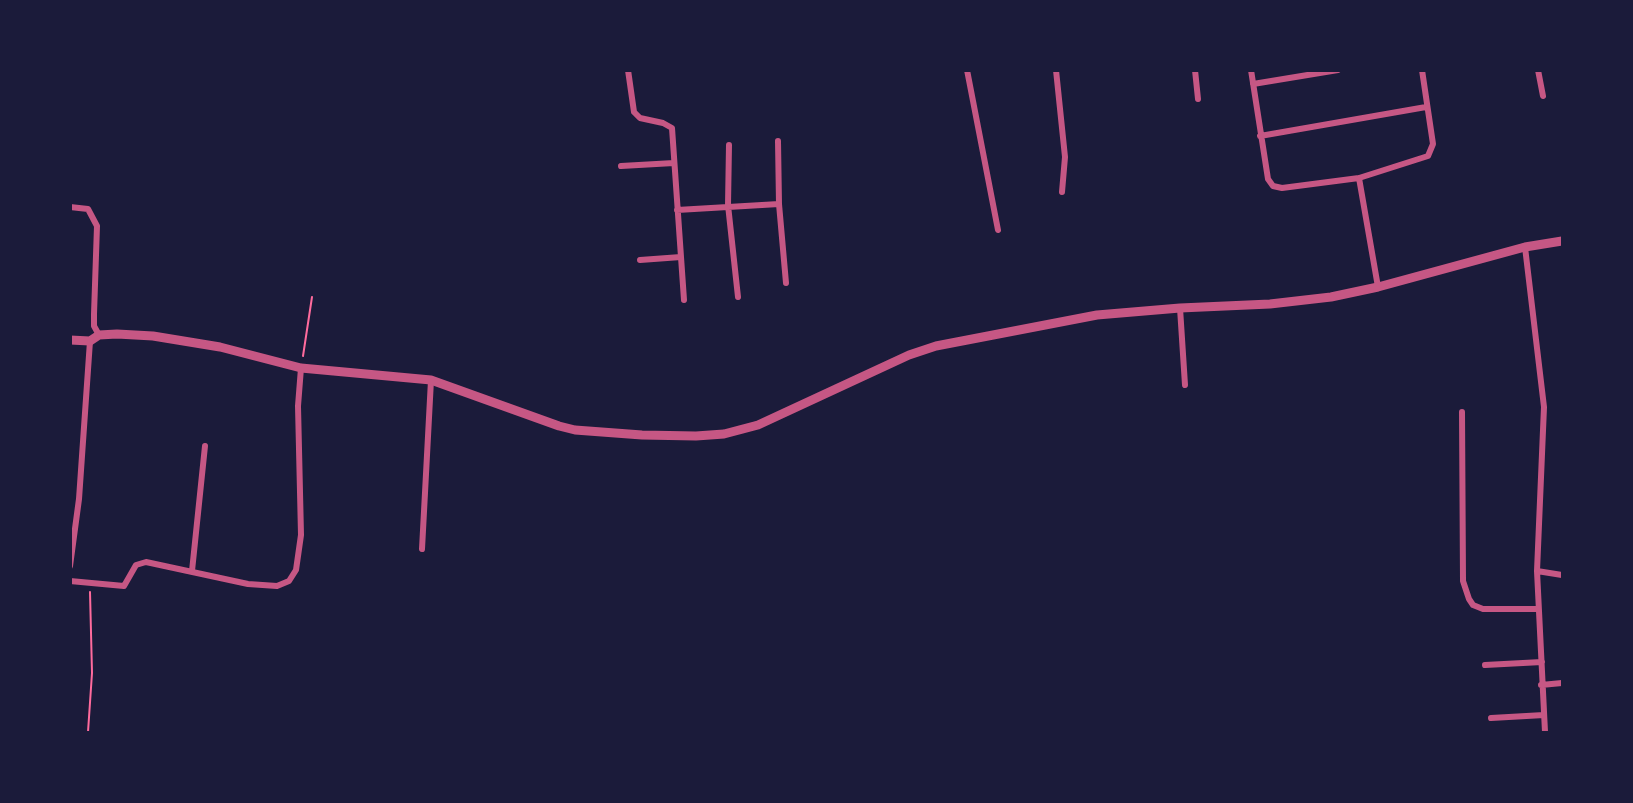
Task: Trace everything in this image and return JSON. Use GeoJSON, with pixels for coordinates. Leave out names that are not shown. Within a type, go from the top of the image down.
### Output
{"type":"FeatureCollection","features":[{"type":"Feature","properties":{"kind":"street"},"geometry":{"type":"LineString","coordinates":[[628,70],[634,112],[640,118],[663,123],[672,128],[684,300]]}},
{"type":"Feature","properties":{"kind":"street"},"geometry":{"type":"LineString","coordinates":[[967,70],[998,230]]}},
{"type":"Feature","properties":{"kind":"street"},"geometry":{"type":"LineString","coordinates":[[1056,70],[1065,157],[1062,192]]}},
{"type":"Feature","properties":{"kind":"street"},"geometry":{"type":"LineString","coordinates":[[1195,70],[1198,99]]}},
{"type":"Feature","properties":{"kind":"street"},"geometry":{"type":"LineString","coordinates":[[1251,70],[1268,179],[1273,186],[1282,188],[1359,178],[1428,156],[1434,144],[1426,106],[1422,70]]}},
{"type":"Feature","properties":{"kind":"street"},"geometry":{"type":"LineString","coordinates":[[1253,84],[1338,70]]}},
{"type":"Feature","properties":{"kind":"street"},"geometry":{"type":"LineString","coordinates":[[1538,70],[1543,96]]}},
{"type":"Feature","properties":{"kind":"street"},"geometry":{"type":"LineString","coordinates":[[1260,136],[1426,106]]}},
{"type":"Feature","properties":{"kind":"street"},"geometry":{"type":"LineString","coordinates":[[778,141],[779,204],[786,282]]}},
{"type":"Feature","properties":{"kind":"street"},"geometry":{"type":"LineString","coordinates":[[729,145],[728,205],[738,297]]}},
{"type":"Feature","properties":{"kind":"street"},"geometry":{"type":"LineString","coordinates":[[621,166],[674,163]]}},
{"type":"Feature","properties":{"kind":"street"},"geometry":{"type":"LineString","coordinates":[[1359,178],[1378,287]]}},
{"type":"Feature","properties":{"kind":"street"},"geometry":{"type":"LineString","coordinates":[[677,210],[728,205],[779,204]]}},
{"type":"Feature","properties":{"kind":"street"},"geometry":{"type":"LineString","coordinates":[[70,207],[88,209],[97,226],[94,326],[99,335]]}},
{"type":"Feature","properties":{"kind":"street"},"geometry":{"type":"LineString","coordinates":[[70,340],[90,341],[99,335],[137,334],[220,347],[301,368],[431,380],[575,430],[667,436],[724,434],[790,413],[909,355],[936,346],[1097,315],[1270,304],[1378,287],[1525,248],[1563,241]]}},
{"type":"Feature","properties":{"kind":"street"},"geometry":{"type":"LineString","coordinates":[[1525,248],[1544,407],[1537,571],[1545,732]]}},
{"type":"Feature","properties":{"kind":"street"},"geometry":{"type":"LineString","coordinates":[[640,260],[681,257]]}},
{"type":"Feature","properties":{"kind":"street"},"geometry":{"type":"LineString","coordinates":[[1180,308],[1185,385]]}},
{"type":"Feature","properties":{"kind":"street"},"geometry":{"type":"LineString","coordinates":[[70,566],[81,475],[90,341]]}},
{"type":"Feature","properties":{"kind":"street"},"geometry":{"type":"LineString","coordinates":[[70,581],[124,586],[136,565],[141,562],[268,586],[283,584],[294,575],[301,534],[298,406],[301,368]]}},
{"type":"Feature","properties":{"kind":"street"},"geometry":{"type":"LineString","coordinates":[[422,549],[431,380]]}},
{"type":"Feature","properties":{"kind":"street"},"geometry":{"type":"LineString","coordinates":[[1462,412],[1463,581],[1469,599],[1473,605],[1483,609],[1538,609]]}},
{"type":"Feature","properties":{"kind":"street"},"geometry":{"type":"LineString","coordinates":[[192,571],[205,446]]}},
{"type":"Feature","properties":{"kind":"street"},"geometry":{"type":"LineString","coordinates":[[1537,571],[1563,575]]}},
{"type":"Feature","properties":{"kind":"street"},"geometry":{"type":"LineString","coordinates":[[1485,665],[1542,662]]}},
{"type":"Feature","properties":{"kind":"street"},"geometry":{"type":"LineString","coordinates":[[1541,685],[1563,683]]}},
{"type":"Feature","properties":{"kind":"street"},"geometry":{"type":"LineString","coordinates":[[1491,718],[1544,715]]}},
{"type":"Feature","properties":{"kind":"path"},"geometry":{"type":"LineString","coordinates":[[301,368],[312,297]]}},
{"type":"Feature","properties":{"kind":"path"},"geometry":{"type":"LineString","coordinates":[[83,583],[89,590],[92,609],[88,732]]}}]}
